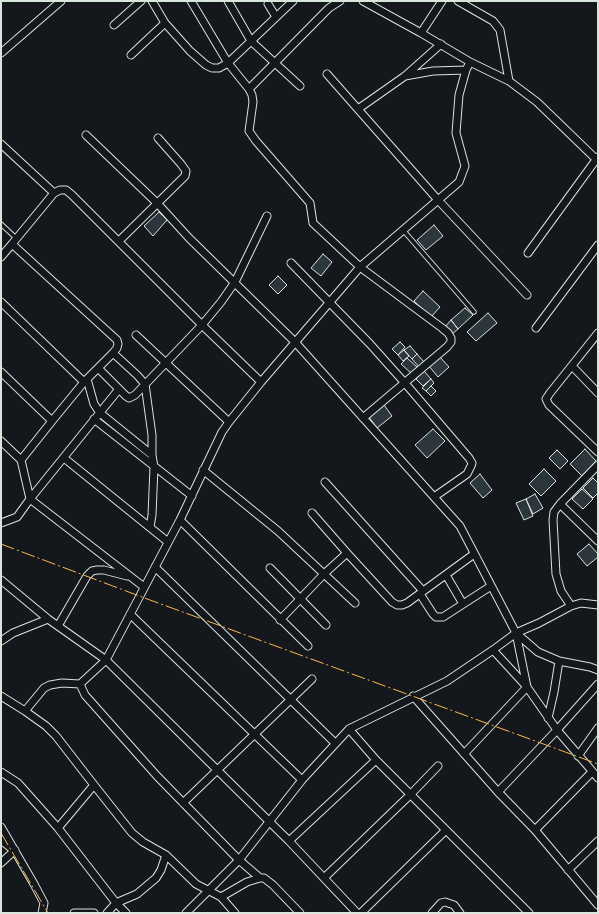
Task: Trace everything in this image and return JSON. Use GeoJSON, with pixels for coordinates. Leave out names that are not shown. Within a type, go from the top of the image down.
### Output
{"type":"FeatureCollection","features":[{"type":"Feature","properties":{"kind":"street"},"geometry":{"type":"LineString","coordinates":[[1,53],[61,1]]}},
{"type":"Feature","properties":{"kind":"street"},"geometry":{"type":"LineString","coordinates":[[114,25],[141,1]]}},
{"type":"Feature","properties":{"kind":"street"},"geometry":{"type":"LineString","coordinates":[[152,1],[165,23],[190,51],[206,65],[216,69],[228,63],[293,1]]}},
{"type":"Feature","properties":{"kind":"street"},"geometry":{"type":"LineString","coordinates":[[191,1],[228,63],[252,95],[253,102],[249,131],[310,203],[313,223],[360,268],[448,333],[451,342],[447,347],[363,418]]}},
{"type":"Feature","properties":{"kind":"street"},"geometry":{"type":"LineString","coordinates":[[228,1],[251,41],[300,86]]}},
{"type":"Feature","properties":{"kind":"street"},"geometry":{"type":"LineString","coordinates":[[249,89],[329,8],[340,1]]}},
{"type":"Feature","properties":{"kind":"street"},"geometry":{"type":"LineString","coordinates":[[363,1],[441,44],[470,62],[509,81],[537,102],[598,159],[528,253]]}},
{"type":"Feature","properties":{"kind":"street"},"geometry":{"type":"LineString","coordinates":[[421,33],[442,1]]}},
{"type":"Feature","properties":{"kind":"street"},"geometry":{"type":"LineString","coordinates":[[458,1],[492,21],[500,30],[509,81]]}},
{"type":"Feature","properties":{"kind":"street"},"geometry":{"type":"LineString","coordinates":[[269,2],[276,17]]}},
{"type":"Feature","properties":{"kind":"street"},"geometry":{"type":"LineString","coordinates":[[131,55],[165,23]]}},
{"type":"Feature","properties":{"kind":"street"},"geometry":{"type":"LineString","coordinates":[[358,108],[405,76],[441,44]]}},
{"type":"Feature","properties":{"kind":"street"},"geometry":{"type":"LineString","coordinates":[[25,711],[44,688],[50,684],[80,684],[106,660],[180,520],[203,470],[228,422],[360,268],[459,182],[465,166],[456,132],[459,96],[466,70],[470,62]]}},
{"type":"Feature","properties":{"kind":"street"},"geometry":{"type":"LineString","coordinates":[[405,76],[433,71],[466,70]]}},
{"type":"Feature","properties":{"kind":"street"},"geometry":{"type":"LineString","coordinates":[[327,74],[438,200],[527,295]]}},
{"type":"Feature","properties":{"kind":"street"},"geometry":{"type":"LineString","coordinates":[[86,135],[158,204],[189,238],[295,342],[460,526],[516,633],[527,687]]}},
{"type":"Feature","properties":{"kind":"street"},"geometry":{"type":"LineString","coordinates":[[119,241],[185,176],[186,171],[158,138]]}},
{"type":"Feature","properties":{"kind":"street"},"geometry":{"type":"LineString","coordinates":[[1,144],[54,193]]}},
{"type":"Feature","properties":{"kind":"street"},"geometry":{"type":"LineString","coordinates":[[1,257],[54,193],[60,190],[66,190],[72,194],[261,382]]}},
{"type":"Feature","properties":{"kind":"street"},"geometry":{"type":"LineString","coordinates":[[98,368],[126,396],[132,397],[202,325],[221,302],[235,282],[267,216]]}},
{"type":"Feature","properties":{"kind":"street"},"geometry":{"type":"LineString","coordinates":[[14,242],[117,340],[118,344],[113,353],[85,380],[21,460]]}},
{"type":"Feature","properties":{"kind":"street"},"geometry":{"type":"LineString","coordinates":[[536,328],[598,245]]}},
{"type":"Feature","properties":{"kind":"street"},"geometry":{"type":"LineString","coordinates":[[292,263],[404,382],[469,458],[472,463],[467,474],[434,497]]}},
{"type":"Feature","properties":{"kind":"street"},"geometry":{"type":"LineString","coordinates":[[1,302],[85,380],[94,404],[100,413],[152,455]]}},
{"type":"Feature","properties":{"kind":"street"},"geometry":{"type":"LineString","coordinates":[[598,333],[546,399],[547,402],[598,452]]}},
{"type":"Feature","properties":{"kind":"street"},"geometry":{"type":"LineString","coordinates":[[136,335],[228,422]]}},
{"type":"Feature","properties":{"kind":"street"},"geometry":{"type":"LineString","coordinates":[[113,353],[138,375],[145,384],[152,435],[152,455],[154,467],[150,527]]}},
{"type":"Feature","properties":{"kind":"street"},"geometry":{"type":"LineString","coordinates":[[572,366],[598,393]]}},
{"type":"Feature","properties":{"kind":"street"},"geometry":{"type":"LineString","coordinates":[[1,372],[52,421]]}},
{"type":"Feature","properties":{"kind":"street"},"geometry":{"type":"LineString","coordinates":[[1,523],[17,517],[119,389]]}},
{"type":"Feature","properties":{"kind":"street"},"geometry":{"type":"LineString","coordinates":[[94,419],[192,496]]}},
{"type":"Feature","properties":{"kind":"street"},"geometry":{"type":"LineString","coordinates":[[1,441],[21,460],[30,499],[144,587]]}},
{"type":"Feature","properties":{"kind":"street"},"geometry":{"type":"LineString","coordinates":[[64,458],[168,542]]}},
{"type":"Feature","properties":{"kind":"street"},"geometry":{"type":"LineString","coordinates":[[571,606],[561,591],[556,574],[553,520],[554,512],[560,504],[597,469]]}},
{"type":"Feature","properties":{"kind":"street"},"geometry":{"type":"LineString","coordinates":[[203,470],[278,531],[354,603]]}},
{"type":"Feature","properties":{"kind":"street"},"geometry":{"type":"LineString","coordinates":[[326,482],[422,593],[433,614],[443,617],[491,586]]}},
{"type":"Feature","properties":{"kind":"street"},"geometry":{"type":"LineString","coordinates":[[560,504],[598,541]]}},
{"type":"Feature","properties":{"kind":"street"},"geometry":{"type":"LineString","coordinates":[[312,513],[392,602],[397,605],[407,603],[474,554]]}},
{"type":"Feature","properties":{"kind":"street"},"geometry":{"type":"LineString","coordinates":[[180,520],[308,646]]}},
{"type":"Feature","properties":{"kind":"street"},"geometry":{"type":"LineString","coordinates":[[280,620],[324,574],[347,553]]}},
{"type":"Feature","properties":{"kind":"street"},"geometry":{"type":"LineString","coordinates":[[155,567],[335,743]]}},
{"type":"Feature","properties":{"kind":"street"},"geometry":{"type":"LineString","coordinates":[[270,568],[326,625]]}},
{"type":"Feature","properties":{"kind":"street"},"geometry":{"type":"LineString","coordinates":[[58,626],[87,576],[92,571],[104,570],[131,577]]}},
{"type":"Feature","properties":{"kind":"street"},"geometry":{"type":"LineString","coordinates":[[446,575],[464,604]]}},
{"type":"Feature","properties":{"kind":"street"},"geometry":{"type":"LineString","coordinates":[[1,580],[58,626],[106,660],[289,841],[357,913]]}},
{"type":"Feature","properties":{"kind":"street"},"geometry":{"type":"LineString","coordinates":[[186,913],[239,860],[302,780],[349,729],[447,680],[516,633],[571,606],[580,603],[598,605]]}},
{"type":"Feature","properties":{"kind":"street"},"geometry":{"type":"LineString","coordinates":[[130,614],[302,780]]}},
{"type":"Feature","properties":{"kind":"street"},"geometry":{"type":"LineString","coordinates":[[1,641],[13,633],[48,618]]}},
{"type":"Feature","properties":{"kind":"street"},"geometry":{"type":"LineString","coordinates":[[516,633],[538,652],[559,661],[598,670]]}},
{"type":"Feature","properties":{"kind":"street"},"geometry":{"type":"LineString","coordinates":[[493,650],[527,687],[557,730],[598,778]]}},
{"type":"Feature","properties":{"kind":"street"},"geometry":{"type":"LineString","coordinates":[[548,718],[559,661]]}},
{"type":"Feature","properties":{"kind":"street"},"geometry":{"type":"LineString","coordinates":[[183,803],[312,679]]}},
{"type":"Feature","properties":{"kind":"street"},"geometry":{"type":"LineString","coordinates":[[80,684],[85,695],[157,776],[239,860],[260,878],[264,878],[273,885],[300,913]]}},
{"type":"Feature","properties":{"kind":"street"},"geometry":{"type":"LineString","coordinates":[[498,792],[598,684]]}},
{"type":"Feature","properties":{"kind":"street"},"geometry":{"type":"LineString","coordinates":[[464,754],[527,687]]}},
{"type":"Feature","properties":{"kind":"street"},"geometry":{"type":"LineString","coordinates":[[1,696],[46,726],[56,736],[132,833],[143,842],[166,855],[196,884],[221,897],[235,913]]}},
{"type":"Feature","properties":{"kind":"street"},"geometry":{"type":"LineString","coordinates":[[413,696],[498,792],[534,830],[598,905]]}},
{"type":"Feature","properties":{"kind":"street"},"geometry":{"type":"LineString","coordinates":[[578,756],[598,728]]}},
{"type":"Feature","properties":{"kind":"street"},"geometry":{"type":"LineString","coordinates":[[349,729],[376,760],[411,794],[445,831],[529,913]]}},
{"type":"Feature","properties":{"kind":"street"},"geometry":{"type":"LineString","coordinates":[[289,841],[376,760]]}},
{"type":"Feature","properties":{"kind":"street"},"geometry":{"type":"LineString","coordinates":[[324,878],[438,766]]}},
{"type":"Feature","properties":{"kind":"street"},"geometry":{"type":"LineString","coordinates":[[1,772],[18,783],[58,828],[116,903],[126,913]]}},
{"type":"Feature","properties":{"kind":"street"},"geometry":{"type":"LineString","coordinates":[[534,830],[592,772]]}},
{"type":"Feature","properties":{"kind":"street"},"geometry":{"type":"LineString","coordinates":[[58,828],[94,786]]}},
{"type":"Feature","properties":{"kind":"street"},"geometry":{"type":"LineString","coordinates":[[1,827],[44,903],[42,913]]}},
{"type":"Feature","properties":{"kind":"street"},"geometry":{"type":"LineString","coordinates":[[361,913],[445,831]]}},
{"type":"Feature","properties":{"kind":"street"},"geometry":{"type":"LineString","coordinates":[[1,840],[15,850]]}},
{"type":"Feature","properties":{"kind":"street"},"geometry":{"type":"LineString","coordinates":[[568,870],[598,841]]}},
{"type":"Feature","properties":{"kind":"street"},"geometry":{"type":"LineString","coordinates":[[1,863],[15,850]]}},
{"type":"Feature","properties":{"kind":"street"},"geometry":{"type":"LineString","coordinates":[[107,913],[116,903],[138,894],[156,878],[161,870],[166,855]]}},
{"type":"Feature","properties":{"kind":"street"},"geometry":{"type":"LineString","coordinates":[[221,897],[247,882],[260,878]]}},
{"type":"Feature","properties":{"kind":"street"},"geometry":{"type":"LineString","coordinates":[[432,913],[441,903],[445,902],[454,905],[460,913]]}},
{"type":"Feature","properties":{"kind":"street"},"geometry":{"type":"LineString","coordinates":[[74,913],[94,913]]}},
{"type":"Feature","properties":{"kind":"lane"},"geometry":{"type":"LineString","coordinates":[[1,224],[14,242]]}},
{"type":"Feature","properties":{"kind":"lane"},"geometry":{"type":"LineString","coordinates":[[402,230],[474,312]]}},
{"type":"Feature","properties":{"kind":"building"},"geometry":{"type":"Polygon","coordinates":[[[159,212],[167,220],[153,236],[144,226],[159,212]]]}},
{"type":"Feature","properties":{"kind":"building"},"geometry":{"type":"Polygon","coordinates":[[[434,225],[443,236],[426,250],[417,240],[434,225]]]}},
{"type":"Feature","properties":{"kind":"building"},"geometry":{"type":"Polygon","coordinates":[[[323,254],[332,262],[321,276],[311,268],[323,254]]]}},
{"type":"Feature","properties":{"kind":"building"},"geometry":{"type":"Polygon","coordinates":[[[278,276],[287,285],[278,294],[269,285],[278,276]]]}},
{"type":"Feature","properties":{"kind":"building"},"geometry":{"type":"Polygon","coordinates":[[[423,291],[440,307],[431,317],[414,301],[423,291]]]}},
{"type":"Feature","properties":{"kind":"building"},"geometry":{"type":"Polygon","coordinates":[[[465,308],[473,315],[458,329],[451,320],[465,308]]]}},
{"type":"Feature","properties":{"kind":"building"},"geometry":{"type":"Polygon","coordinates":[[[488,313],[497,323],[476,341],[467,332],[488,313]]]}},
{"type":"Feature","properties":{"kind":"building"},"geometry":{"type":"Polygon","coordinates":[[[451,320],[458,329],[452,334],[445,327],[451,320]]]}},
{"type":"Feature","properties":{"kind":"building"},"geometry":{"type":"Polygon","coordinates":[[[400,342],[405,347],[398,355],[392,349],[400,342]]]}},
{"type":"Feature","properties":{"kind":"building"},"geometry":{"type":"Polygon","coordinates":[[[410,346],[417,354],[412,359],[404,350],[410,346]]]}},
{"type":"Feature","properties":{"kind":"building"},"geometry":{"type":"Polygon","coordinates":[[[404,350],[409,356],[403,361],[398,355],[404,350]]]}},
{"type":"Feature","properties":{"kind":"building"},"geometry":{"type":"Polygon","coordinates":[[[417,354],[424,362],[419,367],[412,359],[417,354]]]}},
{"type":"Feature","properties":{"kind":"building"},"geometry":{"type":"Polygon","coordinates":[[[439,356],[449,367],[438,377],[428,365],[439,356]]]}},
{"type":"Feature","properties":{"kind":"building"},"geometry":{"type":"Polygon","coordinates":[[[407,358],[417,367],[411,373],[401,364],[407,358]]]}},
{"type":"Feature","properties":{"kind":"building"},"geometry":{"type":"Polygon","coordinates":[[[424,371],[431,379],[423,386],[416,379],[424,371]]]}},
{"type":"Feature","properties":{"kind":"building"},"geometry":{"type":"Polygon","coordinates":[[[431,379],[434,383],[426,391],[422,388],[431,379]]]}},
{"type":"Feature","properties":{"kind":"building"},"geometry":{"type":"Polygon","coordinates":[[[431,386],[436,391],[431,396],[426,391],[431,386]]]}},
{"type":"Feature","properties":{"kind":"building"},"geometry":{"type":"Polygon","coordinates":[[[384,405],[392,416],[377,428],[369,417],[384,405]]]}},
{"type":"Feature","properties":{"kind":"building"},"geometry":{"type":"Polygon","coordinates":[[[433,429],[445,441],[427,458],[415,445],[433,429]]]}},
{"type":"Feature","properties":{"kind":"building"},"geometry":{"type":"Polygon","coordinates":[[[585,449],[596,461],[582,476],[570,464],[585,449]]]}},
{"type":"Feature","properties":{"kind":"building"},"geometry":{"type":"Polygon","coordinates":[[[557,450],[568,461],[560,469],[549,458],[557,450]]]}},
{"type":"Feature","properties":{"kind":"building"},"geometry":{"type":"Polygon","coordinates":[[[544,469],[556,481],[541,496],[529,484],[544,469]]]}},
{"type":"Feature","properties":{"kind":"building"},"geometry":{"type":"Polygon","coordinates":[[[480,474],[492,490],[483,498],[470,483],[480,474]]]}},
{"type":"Feature","properties":{"kind":"building"},"geometry":{"type":"Polygon","coordinates":[[[593,478],[598,483],[598,493],[593,498],[583,488],[593,478]]]}},
{"type":"Feature","properties":{"kind":"building"},"geometry":{"type":"Polygon","coordinates":[[[582,489],[593,499],[583,509],[572,499],[582,489]]]}},
{"type":"Feature","properties":{"kind":"building"},"geometry":{"type":"Polygon","coordinates":[[[535,494],[543,508],[533,514],[526,499],[535,494]]]}},
{"type":"Feature","properties":{"kind":"building"},"geometry":{"type":"Polygon","coordinates":[[[526,499],[533,516],[524,520],[516,503],[526,499]]]}},
{"type":"Feature","properties":{"kind":"building"},"geometry":{"type":"Polygon","coordinates":[[[589,544],[598,554],[598,557],[587,566],[577,554],[589,544]]]}},
{"type":"Feature","properties":{"kind":"power"},"geometry":{"type":"LineString","coordinates":[[1,544],[598,764]]}},
{"type":"Feature","properties":{"kind":"power"},"geometry":{"type":"LineString","coordinates":[[1,833],[48,913]]}}]}
